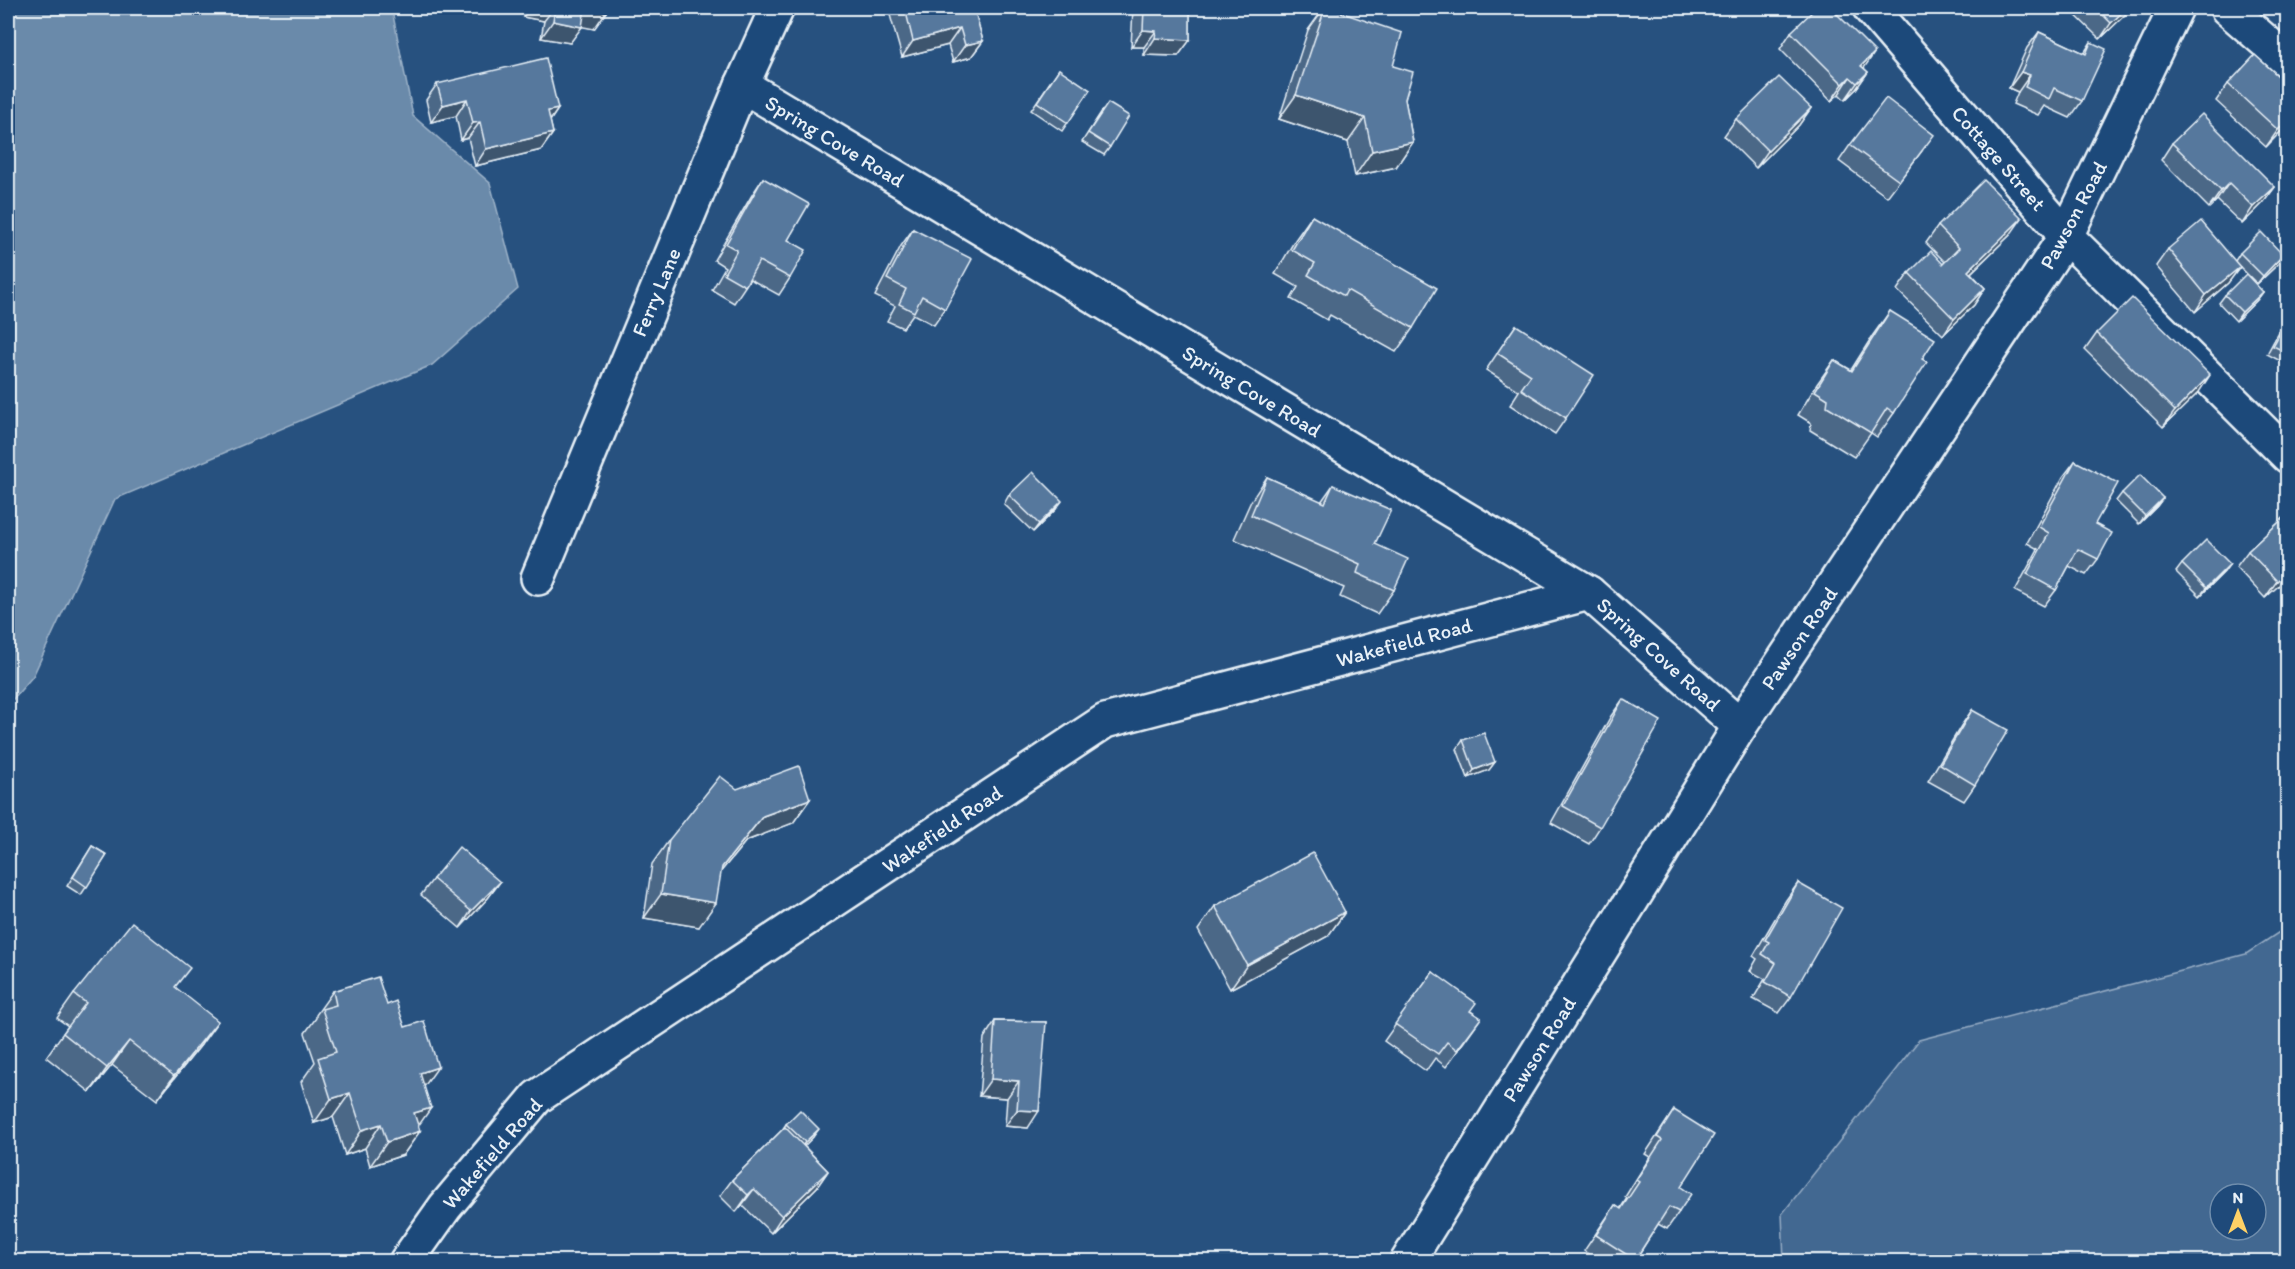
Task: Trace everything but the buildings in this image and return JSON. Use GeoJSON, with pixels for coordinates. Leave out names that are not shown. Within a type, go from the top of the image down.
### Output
{"type":"FeatureCollection","features":[{"type":"Feature","properties":{"kind":"street","name":"Ferry Lane"},"geometry":{"type":"LineString","coordinates":[[537,578],[742,85],[777,8]]}},
{"type":"Feature","properties":{"kind":"street","name":"Cottage Street"},"geometry":{"type":"LineString","coordinates":[[1870,8],[2066,236],[2288,456]]}},
{"type":"Feature","properties":{"kind":"street","name":"Pawson Road"},"geometry":{"type":"LineString","coordinates":[[1407,1262],[1740,726],[2066,236],[2176,8]]}},
{"type":"Feature","properties":{"kind":"street"},"geometry":{"type":"LineString","coordinates":[[2227,8],[2288,61]]}},
{"type":"Feature","properties":{"kind":"street","name":"Spring Cove Road"},"geometry":{"type":"LineString","coordinates":[[742,85],[1589,593],[1740,726]]}},
{"type":"Feature","properties":{"kind":"street","name":"Wakefield Road"},"geometry":{"type":"LineString","coordinates":[[406,1262],[444,1206],[537,1097],[1105,721],[1589,593]]}},
{"type":"Feature","properties":{"kind":"shaded area"},"geometry":{"type":"Polygon","coordinates":[[[8,8],[396,8],[393,15],[413,116],[490,183],[518,289],[432,365],[115,499],[33,676],[8,705],[8,8]]]}},
{"type":"Feature","properties":{"kind":"shaded area"},"geometry":{"type":"Polygon","coordinates":[[[2287,927],[2287,1261],[1784,1261],[1782,1214],[1919,1040],[2246,954],[2287,927]]]}}]}
